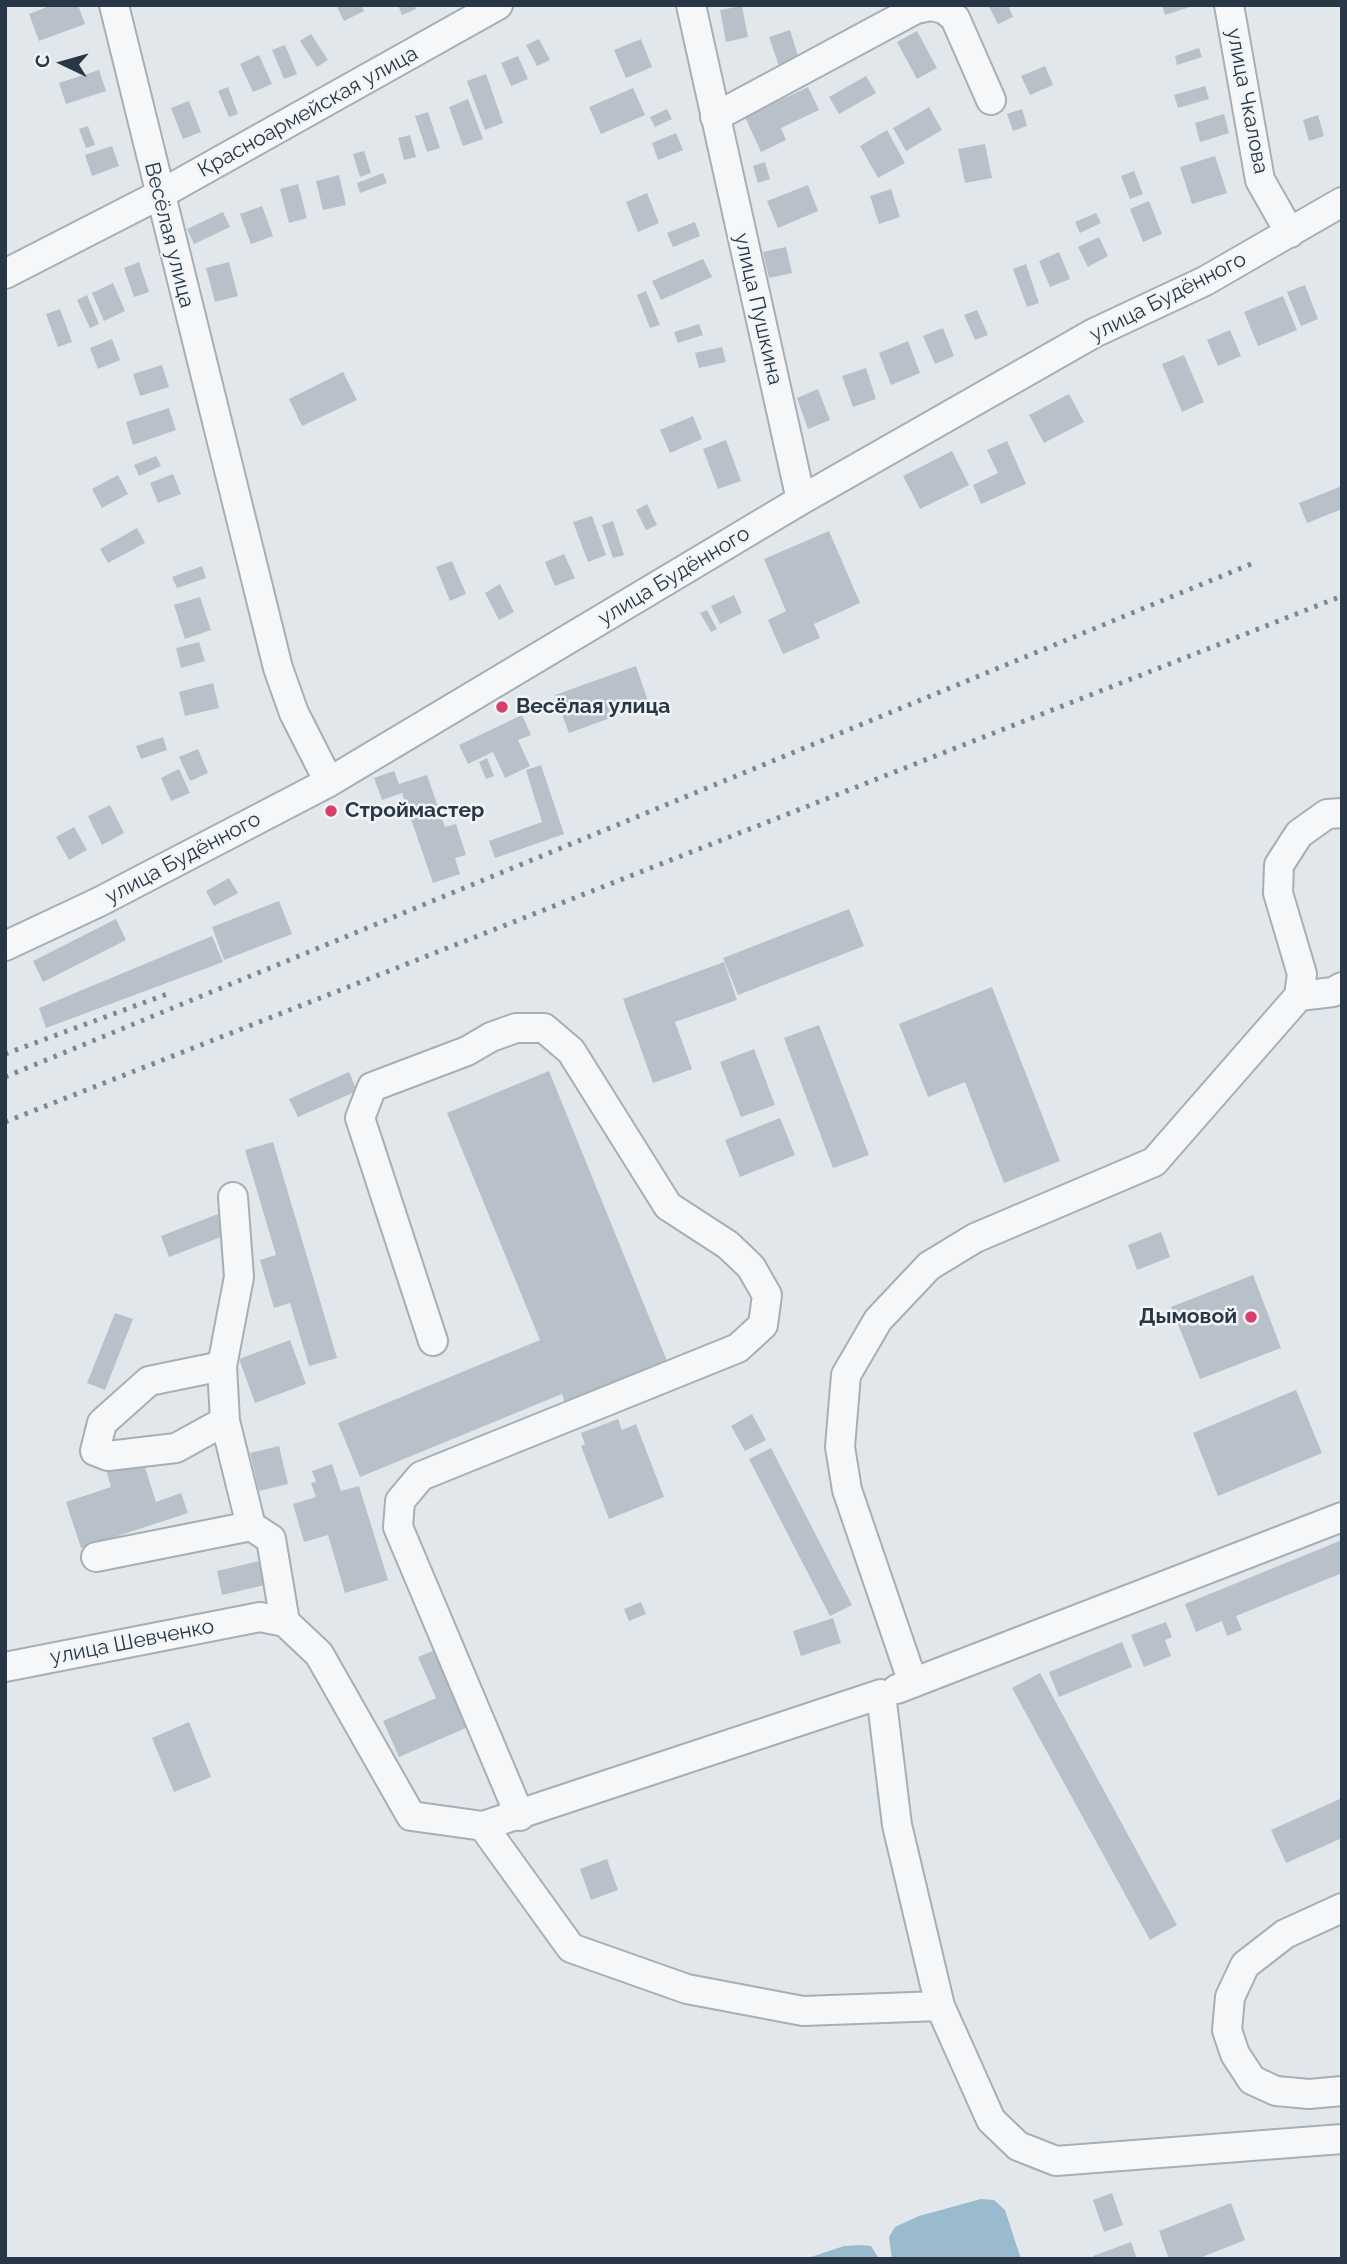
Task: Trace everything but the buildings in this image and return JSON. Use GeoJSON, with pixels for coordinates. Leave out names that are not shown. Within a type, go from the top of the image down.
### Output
{"type":"FeatureCollection","features":[{"type":"Feature","properties":{"kind":"street","name":"Весёлая улица"},"geometry":{"type":"LineString","coordinates":[[114,5],[278,668],[294,713],[329,782]]}},
{"type":"Feature","properties":{"kind":"street","name":"Красноармейская улица"},"geometry":{"type":"LineString","coordinates":[[5,274],[159,195],[498,5]]}},
{"type":"Feature","properties":{"kind":"street","name":"улица Пушкина"},"geometry":{"type":"LineString","coordinates":[[691,5],[801,500]]}},
{"type":"Feature","properties":{"kind":"street","name":"улица Чкалова"},"geometry":{"type":"LineString","coordinates":[[1229,5],[1261,180],[1290,233]]}},
{"type":"Feature","properties":{"kind":"street"},"geometry":{"type":"LineString","coordinates":[[715,117],[916,9],[931,6],[944,9],[955,18],[991,100]]}},
{"type":"Feature","properties":{"kind":"street","name":"улица Будённого"},"geometry":{"type":"LineString","coordinates":[[5,946],[99,902],[329,782],[801,500],[1094,333],[1205,281],[1342,202]]}},
{"type":"Feature","properties":{"kind":"street"},"geometry":{"type":"LineString","coordinates":[[913,1683],[848,1490],[840,1447],[846,1375],[878,1320],[929,1266],[975,1237],[1154,1162],[1299,996],[1302,974],[1278,893],[1279,865],[1299,834],[1327,814],[1342,813]]}},
{"type":"Feature","properties":{"kind":"street"},"geometry":{"type":"LineString","coordinates":[[1299,996],[1333,992],[1342,987]]}},
{"type":"Feature","properties":{"kind":"street"},"geometry":{"type":"LineString","coordinates":[[433,1341],[360,1118],[372,1087],[467,1051],[491,1037],[516,1028],[544,1028],[571,1051],[668,1206],[728,1245],[751,1267],[767,1295],[763,1325],[738,1348],[421,1476],[400,1501],[398,1527],[520,1816]]}},
{"type":"Feature","properties":{"kind":"street"},"geometry":{"type":"LineString","coordinates":[[233,1197],[239,1277],[222,1366],[225,1421],[251,1526],[271,1539],[272,1619],[319,1654],[411,1816],[483,1826],[520,1816],[913,1683],[1342,1517]]}},
{"type":"Feature","properties":{"kind":"street"},"geometry":{"type":"LineString","coordinates":[[222,1366],[149,1381],[102,1423],[95,1451],[108,1456],[176,1448],[225,1421]]}},
{"type":"Feature","properties":{"kind":"street"},"geometry":{"type":"LineString","coordinates":[[96,1557],[251,1526]]}},
{"type":"Feature","properties":{"kind":"street","name":"улица Шевченко"},"geometry":{"type":"LineString","coordinates":[[5,1667],[272,1619]]}},
{"type":"Feature","properties":{"kind":"street"},"geometry":{"type":"LineString","coordinates":[[881,1694],[897,1825],[940,2006],[991,2120],[1018,2146],[1056,2161],[1342,2138]]}},
{"type":"Feature","properties":{"kind":"street"},"geometry":{"type":"LineString","coordinates":[[483,1826],[571,1948],[687,1989],[803,2011],[940,2006]]}},
{"type":"Feature","properties":{"kind":"street"},"geometry":{"type":"LineString","coordinates":[[1342,1908],[1285,1934],[1245,1965],[1230,1997],[1227,2030],[1235,2054],[1252,2080],[1276,2091],[1309,2094],[1342,2091]]}},
{"type":"Feature","properties":{"kind":"water"},"geometry":{"type":"Polygon","coordinates":[[[981,2199],[994,2200],[1005,2210],[1021,2259],[892,2259],[889,2237],[895,2227],[919,2216],[981,2199]]]}},
{"type":"Feature","properties":{"kind":"water"},"geometry":{"type":"Polygon","coordinates":[[[844,2246],[871,2246],[879,2259],[805,2259],[844,2246]]]}},
{"type":"Feature","properties":{"kind":"railway"},"geometry":{"type":"LineString","coordinates":[[5,1077],[1251,564]]}},
{"type":"Feature","properties":{"kind":"railway"},"geometry":{"type":"LineString","coordinates":[[5,1122],[1342,596]]}},
{"type":"Feature","properties":{"kind":"railway"},"geometry":{"type":"LineString","coordinates":[[5,1054],[170,993]]}},
{"type":"Feature","properties":{"kind":"place","name":"Весёлая улица"},"geometry":{"type":"Point","coordinates":[502,707]}},
{"type":"Feature","properties":{"kind":"place","name":"Строймастер"},"geometry":{"type":"Point","coordinates":[331,811]}},
{"type":"Feature","properties":{"kind":"place","name":"Дымовой"},"geometry":{"type":"Point","coordinates":[1251,1317]}}]}
